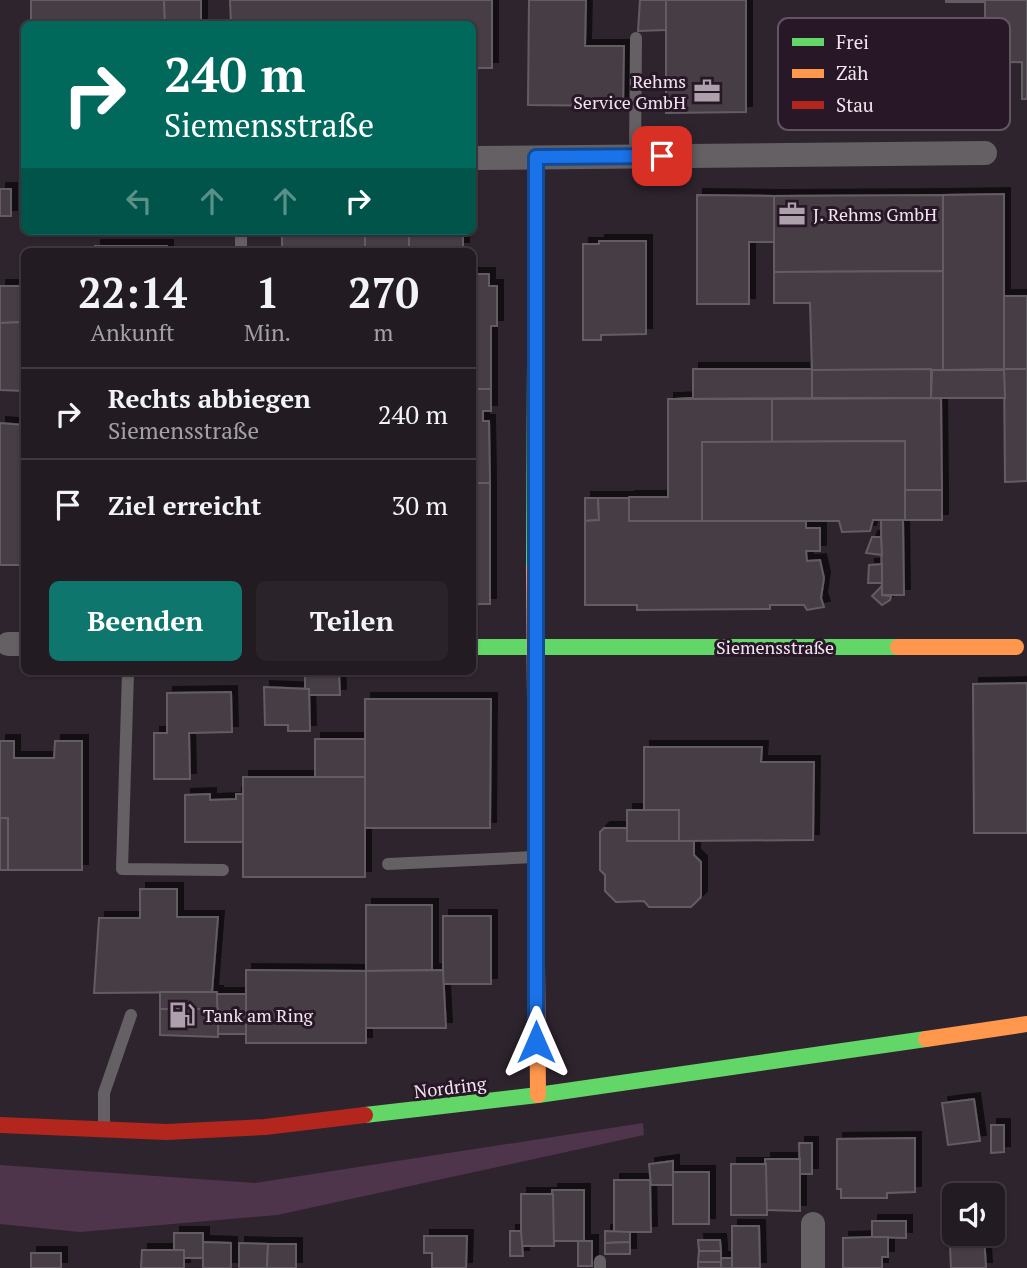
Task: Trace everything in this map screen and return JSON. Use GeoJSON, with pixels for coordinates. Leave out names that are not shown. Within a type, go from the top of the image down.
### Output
{"type":"FeatureCollection","features":[{"type":"Feature","properties":{"kind":"street"},"geometry":{"type":"LineString","coordinates":[[476,158],[985,153]]}},
{"type":"Feature","properties":{"kind":"street"},"geometry":{"type":"LineString","coordinates":[[536,157],[534,648],[538,1095]]}},
{"type":"Feature","properties":{"kind":"street","name":"Siemensstraße"},"geometry":{"type":"LineString","coordinates":[[476,647],[1016,647]]}},
{"type":"Feature","properties":{"kind":"street","name":"Nordring"},"geometry":{"type":"LineString","coordinates":[[0,1125],[166,1132],[265,1128],[538,1095],[1027,1024]]}},
{"type":"Feature","properties":{"kind":"street"},"geometry":{"type":"LineString","coordinates":[[813,1224],[813,1268]]}},
{"type":"Feature","properties":{"kind":"lane"},"geometry":{"type":"LineString","coordinates":[[635,156],[636,38]]}},
{"type":"Feature","properties":{"kind":"lane"},"geometry":{"type":"LineString","coordinates":[[128,675],[122,869],[223,870]]}},
{"type":"Feature","properties":{"kind":"lane"},"geometry":{"type":"LineString","coordinates":[[388,864],[536,857]]}},
{"type":"Feature","properties":{"kind":"lane"},"geometry":{"type":"LineString","coordinates":[[104,1130],[104,1093],[131,1014]]}},
{"type":"Feature","properties":{"kind":"shaded area"},"geometry":{"type":"Polygon","coordinates":[[[643,1123],[644,1135],[277,1215],[80,1232],[0,1224],[0,1165],[255,1183],[643,1123]]]}},
{"type":"Feature","properties":{"kind":"building"},"geometry":{"type":"Polygon","coordinates":[[[31,0],[164,0],[165,21],[31,21],[31,0]]]}},
{"type":"Feature","properties":{"kind":"building"},"geometry":{"type":"Polygon","coordinates":[[[164,0],[201,0],[201,21],[165,21],[164,0]]]}},
{"type":"Feature","properties":{"kind":"building"},"geometry":{"type":"Polygon","coordinates":[[[230,0],[492,0],[492,68],[476,68],[476,21],[231,21],[230,0]]]}},
{"type":"Feature","properties":{"kind":"building"},"geometry":{"type":"Polygon","coordinates":[[[529,0],[586,0],[585,46],[624,46],[623,106],[528,105],[529,0]]]}},
{"type":"Feature","properties":{"kind":"building"},"geometry":{"type":"Polygon","coordinates":[[[640,0],[666,0],[666,30],[638,31],[640,0]]]}},
{"type":"Feature","properties":{"kind":"building"},"geometry":{"type":"Polygon","coordinates":[[[666,0],[746,0],[746,112],[666,113],[666,0]]]}},
{"type":"Feature","properties":{"kind":"building"},"geometry":{"type":"Polygon","coordinates":[[[985,0],[985,2],[946,2],[985,0]]]}},
{"type":"Feature","properties":{"kind":"building"},"geometry":{"type":"Polygon","coordinates":[[[985,0],[1027,0],[1027,99],[1022,99],[1022,62],[1010,62],[1010,18],[985,18],[985,0]]]}},
{"type":"Feature","properties":{"kind":"building"},"geometry":{"type":"Polygon","coordinates":[[[0,189],[11,189],[11,216],[0,216],[0,189]]]}},
{"type":"Feature","properties":{"kind":"building"},"geometry":{"type":"Polygon","coordinates":[[[1004,194],[1004,369],[943,370],[943,195],[1004,194]]]}},
{"type":"Feature","properties":{"kind":"building"},"geometry":{"type":"Polygon","coordinates":[[[697,195],[774,196],[774,242],[749,242],[749,304],[697,304],[697,195]]]}},
{"type":"Feature","properties":{"kind":"building"},"geometry":{"type":"Polygon","coordinates":[[[943,195],[943,271],[774,272],[774,196],[943,195]]]}},
{"type":"Feature","properties":{"kind":"building"},"geometry":{"type":"Polygon","coordinates":[[[282,235],[365,235],[365,248],[282,248],[282,235]]]}},
{"type":"Feature","properties":{"kind":"building"},"geometry":{"type":"Polygon","coordinates":[[[365,235],[409,235],[409,248],[365,248],[365,235]]]}},
{"type":"Feature","properties":{"kind":"building"},"geometry":{"type":"Polygon","coordinates":[[[409,235],[463,235],[463,248],[409,248],[409,235]]]}},
{"type":"Feature","properties":{"kind":"building"},"geometry":{"type":"Polygon","coordinates":[[[599,241],[646,241],[646,334],[601,335],[601,340],[583,340],[583,244],[599,244],[599,241]]]}},
{"type":"Feature","properties":{"kind":"building"},"geometry":{"type":"Polygon","coordinates":[[[95,246],[167,246],[167,248],[95,246]]]}},
{"type":"Feature","properties":{"kind":"building"},"geometry":{"type":"Polygon","coordinates":[[[943,271],[943,370],[812,370],[810,303],[774,303],[774,272],[943,271]]]}},
{"type":"Feature","properties":{"kind":"building"},"geometry":{"type":"Polygon","coordinates":[[[476,274],[489,274],[489,286],[497,286],[497,326],[491,326],[491,389],[476,389],[476,274]]]}},
{"type":"Feature","properties":{"kind":"building"},"geometry":{"type":"Polygon","coordinates":[[[0,286],[21,286],[21,322],[0,323],[0,286]]]}},
{"type":"Feature","properties":{"kind":"building"},"geometry":{"type":"Polygon","coordinates":[[[1004,296],[1027,296],[1027,369],[1004,369],[1004,296]]]}},
{"type":"Feature","properties":{"kind":"building"},"geometry":{"type":"Polygon","coordinates":[[[21,322],[21,391],[0,390],[0,323],[21,322]]]}},
{"type":"Feature","properties":{"kind":"building"},"geometry":{"type":"Polygon","coordinates":[[[693,369],[812,369],[812,398],[675,399],[693,398],[693,369]]]}},
{"type":"Feature","properties":{"kind":"building"},"geometry":{"type":"Polygon","coordinates":[[[931,369],[931,398],[812,398],[812,370],[931,369]]]}},
{"type":"Feature","properties":{"kind":"building"},"geometry":{"type":"Polygon","coordinates":[[[1004,369],[1027,369],[1027,481],[1005,482],[1004,369]]]}},
{"type":"Feature","properties":{"kind":"building"},"geometry":{"type":"Polygon","coordinates":[[[932,370],[1004,370],[1005,398],[931,398],[932,370]]]}},
{"type":"Feature","properties":{"kind":"building"},"geometry":{"type":"Polygon","coordinates":[[[476,389],[491,389],[491,411],[483,411],[483,421],[489,421],[490,483],[476,483],[476,389]]]}},
{"type":"Feature","properties":{"kind":"building"},"geometry":{"type":"Polygon","coordinates":[[[941,398],[942,490],[905,490],[905,441],[772,442],[772,399],[941,398]]]}},
{"type":"Feature","properties":{"kind":"building"},"geometry":{"type":"Polygon","coordinates":[[[668,399],[772,399],[772,442],[702,442],[702,521],[629,521],[629,497],[668,497],[668,399]]]}},
{"type":"Feature","properties":{"kind":"building"},"geometry":{"type":"Polygon","coordinates":[[[0,423],[21,425],[21,565],[0,565],[0,423]]]}},
{"type":"Feature","properties":{"kind":"building"},"geometry":{"type":"Polygon","coordinates":[[[905,441],[905,520],[873,520],[870,531],[842,532],[839,521],[702,521],[702,442],[905,441]]]}},
{"type":"Feature","properties":{"kind":"building"},"geometry":{"type":"Polygon","coordinates":[[[476,483],[490,483],[490,604],[476,604],[476,483]]]}},
{"type":"Feature","properties":{"kind":"building"},"geometry":{"type":"Polygon","coordinates":[[[905,490],[942,490],[942,520],[905,520],[905,490]]]}},
{"type":"Feature","properties":{"kind":"building"},"geometry":{"type":"Polygon","coordinates":[[[585,498],[598,498],[599,520],[585,521],[585,498]]]}},
{"type":"Feature","properties":{"kind":"building"},"geometry":{"type":"Polygon","coordinates":[[[598,498],[629,498],[629,521],[806,521],[806,528],[820,528],[820,551],[806,551],[807,561],[820,560],[824,578],[821,598],[824,607],[807,610],[804,605],[770,605],[770,609],[637,610],[637,605],[585,605],[585,521],[599,520],[598,498]]]}},
{"type":"Feature","properties":{"kind":"building"},"geometry":{"type":"Polygon","coordinates":[[[881,520],[903,520],[904,595],[882,595],[881,520]]]}},
{"type":"Feature","properties":{"kind":"building"},"geometry":{"type":"Polygon","coordinates":[[[872,537],[881,537],[882,555],[866,553],[872,537]]]}},
{"type":"Feature","properties":{"kind":"building"},"geometry":{"type":"Polygon","coordinates":[[[882,564],[882,583],[868,583],[869,565],[882,564]]]}},
{"type":"Feature","properties":{"kind":"building"},"geometry":{"type":"Polygon","coordinates":[[[882,586],[882,595],[891,596],[890,600],[882,605],[872,596],[882,586]]]}},
{"type":"Feature","properties":{"kind":"building"},"geometry":{"type":"Polygon","coordinates":[[[305,675],[339,675],[340,695],[309,695],[309,689],[305,689],[305,675]]]}},
{"type":"Feature","properties":{"kind":"building"},"geometry":{"type":"Polygon","coordinates":[[[1027,683],[1027,833],[974,833],[973,684],[1027,683]]]}},
{"type":"Feature","properties":{"kind":"building"},"geometry":{"type":"Polygon","coordinates":[[[264,687],[309,689],[310,731],[288,731],[288,725],[265,725],[264,687]]]}},
{"type":"Feature","properties":{"kind":"building"},"geometry":{"type":"Polygon","coordinates":[[[231,692],[232,732],[189,733],[190,779],[154,779],[154,733],[167,733],[167,693],[231,692]]]}},
{"type":"Feature","properties":{"kind":"building"},"geometry":{"type":"Polygon","coordinates":[[[365,699],[491,699],[490,828],[365,828],[365,699]]]}},
{"type":"Feature","properties":{"kind":"building"},"geometry":{"type":"Polygon","coordinates":[[[315,739],[365,739],[365,777],[315,777],[315,739]]]}},
{"type":"Feature","properties":{"kind":"building"},"geometry":{"type":"Polygon","coordinates":[[[0,741],[14,741],[14,758],[54,758],[55,741],[82,741],[82,870],[8,870],[8,818],[0,818],[0,741]]]}},
{"type":"Feature","properties":{"kind":"building"},"geometry":{"type":"Polygon","coordinates":[[[644,747],[762,747],[761,762],[814,762],[813,840],[679,841],[679,810],[644,810],[644,747]]]}},
{"type":"Feature","properties":{"kind":"building"},"geometry":{"type":"Polygon","coordinates":[[[243,777],[365,777],[365,877],[243,877],[243,777]]]}},
{"type":"Feature","properties":{"kind":"building"},"geometry":{"type":"Polygon","coordinates":[[[210,794],[210,800],[236,799],[236,794],[243,794],[243,842],[185,842],[185,795],[210,794]]]}},
{"type":"Feature","properties":{"kind":"building"},"geometry":{"type":"Polygon","coordinates":[[[627,810],[679,810],[679,841],[627,841],[627,810]]]}},
{"type":"Feature","properties":{"kind":"building"},"geometry":{"type":"Polygon","coordinates":[[[0,818],[8,818],[8,870],[0,870],[0,818]]]}},
{"type":"Feature","properties":{"kind":"building"},"geometry":{"type":"Polygon","coordinates":[[[604,828],[627,828],[627,841],[694,841],[694,855],[701,862],[701,897],[691,907],[649,907],[644,901],[616,902],[605,891],[605,875],[600,870],[600,832],[604,828]]]}},
{"type":"Feature","properties":{"kind":"building"},"geometry":{"type":"Polygon","coordinates":[[[140,889],[177,889],[177,917],[218,917],[212,992],[94,993],[99,918],[140,918],[140,889]]]}},
{"type":"Feature","properties":{"kind":"building"},"geometry":{"type":"Polygon","coordinates":[[[366,905],[432,905],[432,970],[366,971],[366,905]]]}},
{"type":"Feature","properties":{"kind":"building"},"geometry":{"type":"Polygon","coordinates":[[[443,916],[491,916],[491,984],[443,984],[443,916]]]}},
{"type":"Feature","properties":{"kind":"building"},"geometry":{"type":"Polygon","coordinates":[[[246,970],[366,971],[366,1043],[246,1043],[246,970]]]}},
{"type":"Feature","properties":{"kind":"building"},"geometry":{"type":"Polygon","coordinates":[[[443,970],[446,1028],[366,1028],[366,971],[443,970]]]}},
{"type":"Feature","properties":{"kind":"building"},"geometry":{"type":"Polygon","coordinates":[[[160,992],[217,992],[218,1009],[160,1009],[160,992]]]}},
{"type":"Feature","properties":{"kind":"building"},"geometry":{"type":"Polygon","coordinates":[[[217,994],[246,994],[246,1034],[218,1034],[217,994]]]}},
{"type":"Feature","properties":{"kind":"building"},"geometry":{"type":"Polygon","coordinates":[[[160,1009],[218,1009],[218,1037],[160,1035],[160,1009]]]}},
{"type":"Feature","properties":{"kind":"building"},"geometry":{"type":"Polygon","coordinates":[[[974,1099],[980,1141],[948,1145],[942,1103],[974,1099]]]}},
{"type":"Feature","properties":{"kind":"building"},"geometry":{"type":"Polygon","coordinates":[[[991,1125],[1004,1125],[1004,1152],[991,1153],[991,1125]]]}},
{"type":"Feature","properties":{"kind":"building"},"geometry":{"type":"Polygon","coordinates":[[[915,1138],[915,1192],[887,1193],[887,1198],[841,1198],[841,1189],[837,1189],[837,1139],[915,1138]]]}},
{"type":"Feature","properties":{"kind":"building"},"geometry":{"type":"Polygon","coordinates":[[[799,1143],[812,1143],[812,1174],[800,1174],[799,1143]]]}},
{"type":"Feature","properties":{"kind":"building"},"geometry":{"type":"Polygon","coordinates":[[[765,1159],[800,1159],[800,1211],[766,1210],[765,1159]]]}},
{"type":"Feature","properties":{"kind":"building"},"geometry":{"type":"Polygon","coordinates":[[[673,1161],[673,1185],[651,1185],[649,1164],[673,1161]]]}},
{"type":"Feature","properties":{"kind":"building"},"geometry":{"type":"Polygon","coordinates":[[[731,1164],[766,1164],[767,1215],[731,1215],[731,1164]]]}},
{"type":"Feature","properties":{"kind":"building"},"geometry":{"type":"Polygon","coordinates":[[[673,1172],[709,1172],[709,1224],[673,1224],[673,1172]]]}},
{"type":"Feature","properties":{"kind":"building"},"geometry":{"type":"Polygon","coordinates":[[[614,1180],[650,1180],[651,1232],[614,1232],[614,1180]]]}},
{"type":"Feature","properties":{"kind":"building"},"geometry":{"type":"Polygon","coordinates":[[[552,1190],[584,1190],[584,1241],[553,1241],[552,1190]]]}},
{"type":"Feature","properties":{"kind":"building"},"geometry":{"type":"Polygon","coordinates":[[[521,1194],[553,1194],[554,1246],[521,1246],[521,1194]]]}},
{"type":"Feature","properties":{"kind":"building"},"geometry":{"type":"Polygon","coordinates":[[[872,1221],[906,1221],[906,1238],[872,1237],[872,1221]]]}},
{"type":"Feature","properties":{"kind":"building"},"geometry":{"type":"Polygon","coordinates":[[[732,1226],[759,1226],[760,1268],[732,1268],[732,1226]]]}},
{"type":"Feature","properties":{"kind":"building"},"geometry":{"type":"Polygon","coordinates":[[[510,1231],[521,1231],[523,1256],[510,1256],[510,1231]]]}},
{"type":"Feature","properties":{"kind":"building"},"geometry":{"type":"Polygon","coordinates":[[[605,1231],[630,1232],[630,1242],[605,1243],[605,1231]]]}},
{"type":"Feature","properties":{"kind":"building"},"geometry":{"type":"Polygon","coordinates":[[[174,1233],[203,1233],[203,1258],[184,1258],[184,1250],[174,1250],[174,1233]]]}},
{"type":"Feature","properties":{"kind":"building"},"geometry":{"type":"Polygon","coordinates":[[[424,1236],[467,1236],[466,1268],[432,1268],[432,1253],[424,1253],[424,1236]]]}},
{"type":"Feature","properties":{"kind":"building"},"geometry":{"type":"Polygon","coordinates":[[[888,1237],[888,1257],[882,1257],[882,1268],[843,1268],[843,1238],[888,1237]]]}},
{"type":"Feature","properties":{"kind":"building"},"geometry":{"type":"Polygon","coordinates":[[[698,1240],[720,1240],[721,1251],[699,1251],[698,1240]]]}},
{"type":"Feature","properties":{"kind":"building"},"geometry":{"type":"Polygon","coordinates":[[[578,1241],[592,1241],[592,1266],[578,1266],[578,1241]]]}},
{"type":"Feature","properties":{"kind":"building"},"geometry":{"type":"Polygon","coordinates":[[[203,1242],[231,1243],[231,1268],[203,1268],[203,1242]]]}},
{"type":"Feature","properties":{"kind":"building"},"geometry":{"type":"Polygon","coordinates":[[[630,1242],[630,1254],[605,1254],[605,1243],[630,1242]]]}},
{"type":"Feature","properties":{"kind":"building"},"geometry":{"type":"Polygon","coordinates":[[[239,1243],[268,1244],[267,1268],[239,1268],[239,1243]]]}},
{"type":"Feature","properties":{"kind":"building"},"geometry":{"type":"Polygon","coordinates":[[[268,1244],[296,1244],[296,1268],[267,1268],[268,1244]]]}},
{"type":"Feature","properties":{"kind":"building"},"geometry":{"type":"Polygon","coordinates":[[[950,1246],[985,1246],[986,1268],[951,1268],[950,1246]]]}},
{"type":"Feature","properties":{"kind":"building"},"geometry":{"type":"Polygon","coordinates":[[[142,1250],[184,1250],[184,1268],[141,1268],[142,1250]]]}},
{"type":"Feature","properties":{"kind":"building"},"geometry":{"type":"Polygon","coordinates":[[[699,1251],[721,1251],[721,1262],[698,1262],[699,1251]]]}},
{"type":"Feature","properties":{"kind":"building"},"geometry":{"type":"Polygon","coordinates":[[[31,1253],[61,1253],[61,1268],[31,1268],[31,1253]]]}},
{"type":"Feature","properties":{"kind":"building"},"geometry":{"type":"Polygon","coordinates":[[[721,1258],[732,1258],[732,1268],[721,1268],[721,1258]]]}},
{"type":"Feature","properties":{"kind":"building"},"geometry":{"type":"Polygon","coordinates":[[[698,1262],[721,1262],[721,1268],[698,1268],[698,1262]]]}},
{"type":"Feature","properties":{"kind":"traffic: fast"},"geometry":{"type":"LineString","coordinates":[[534,568],[536,157]]}},
{"type":"Feature","properties":{"kind":"traffic: fast"},"geometry":{"type":"LineString","coordinates":[[476,647],[898,647]]}},
{"type":"Feature","properties":{"kind":"traffic: fast"},"geometry":{"type":"LineString","coordinates":[[365,1115],[538,1095],[926,1039]]}},
{"type":"Feature","properties":{"kind":"traffic: slow"},"geometry":{"type":"LineString","coordinates":[[534,568],[538,1095]]}},
{"type":"Feature","properties":{"kind":"traffic: slow"},"geometry":{"type":"LineString","coordinates":[[898,647],[1016,647]]}},
{"type":"Feature","properties":{"kind":"traffic: slow"},"geometry":{"type":"LineString","coordinates":[[926,1039],[1027,1024]]}},
{"type":"Feature","properties":{"kind":"traffic: jam"},"geometry":{"type":"LineString","coordinates":[[0,1125],[166,1132],[265,1127],[365,1115]]}},
{"type":"Feature","properties":{"kind":"place","name":"Rehms Service GmbH"},"geometry":{"type":"Point","coordinates":[707,91]}},
{"type":"Feature","properties":{"kind":"place","name":"J. Rehms GmbH"},"geometry":{"type":"Point","coordinates":[792,214]}},
{"type":"Feature","properties":{"kind":"place","name":"Tank am Ring"},"geometry":{"type":"Point","coordinates":[182,1015]}},
{"type":"Feature","properties":{"kind":"route"},"geometry":{"type":"LineString","coordinates":[[536,1042],[536,157],[662,156]]}}]}
